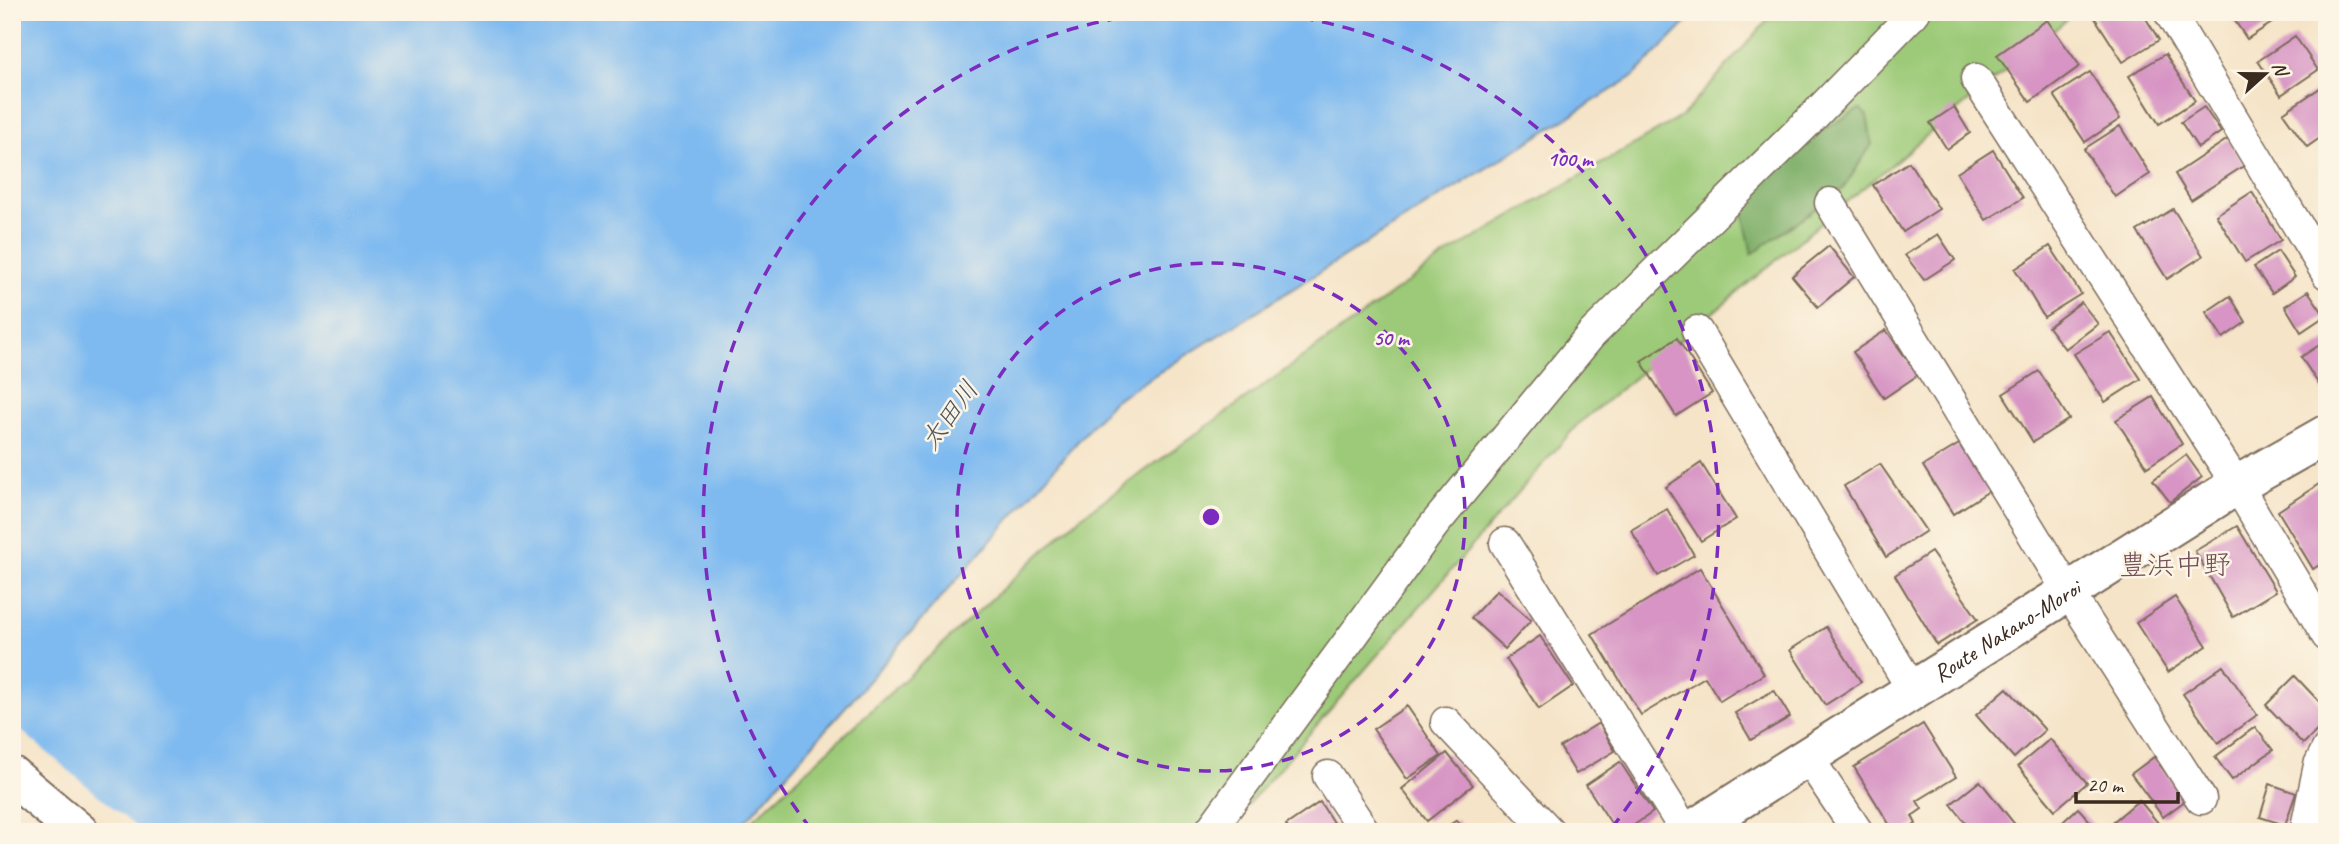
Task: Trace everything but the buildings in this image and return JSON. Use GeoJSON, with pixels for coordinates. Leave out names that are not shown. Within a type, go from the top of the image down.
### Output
{"type":"FeatureCollection","features":[{"type":"Feature","properties":{"kind":"main road","name":"Route Nakano-Moroi"},"geometry":{"type":"LineString","coordinates":[[1688,832],[2237,485],[2327,434]]}},
{"type":"Feature","properties":{"kind":"main road"},"geometry":{"type":"LineString","coordinates":[[12,776],[79,832]]}},
{"type":"Feature","properties":{"kind":"street"},"geometry":{"type":"LineString","coordinates":[[1209,832],[1434,525],[1591,335],[1816,114],[1915,12]]}},
{"type":"Feature","properties":{"kind":"street"},"geometry":{"type":"LineString","coordinates":[[2169,12],[2327,274]]}},
{"type":"Feature","properties":{"kind":"street"},"geometry":{"type":"LineString","coordinates":[[1976,79],[2237,485],[2327,636]]}},
{"type":"Feature","properties":{"kind":"street"},"geometry":{"type":"LineString","coordinates":[[1830,203],[2069,593],[2201,799]]}},
{"type":"Feature","properties":{"kind":"street"},"geometry":{"type":"LineString","coordinates":[[1697,331],[1912,689]]}},
{"type":"Feature","properties":{"kind":"street"},"geometry":{"type":"LineString","coordinates":[[1505,543],[1688,832]]}},
{"type":"Feature","properties":{"kind":"street"},"geometry":{"type":"LineString","coordinates":[[1446,722],[1550,832]]}},
{"type":"Feature","properties":{"kind":"street"},"geometry":{"type":"LineString","coordinates":[[2305,832],[2319,765],[2327,749]]}},
{"type":"Feature","properties":{"kind":"street"},"geometry":{"type":"LineString","coordinates":[[1807,756],[1858,832]]}},
{"type":"Feature","properties":{"kind":"street"},"geometry":{"type":"LineString","coordinates":[[1328,776],[1365,832]]}},
{"type":"Feature","properties":{"kind":"green space"},"geometry":{"type":"Polygon","coordinates":[[[1775,12],[2076,12],[1577,425],[1224,832],[740,832],[1079,518],[1446,255],[1682,116],[1775,12]]]}},
{"type":"Feature","properties":{"kind":"green space"},"geometry":{"type":"Polygon","coordinates":[[[1860,109],[1867,115],[1872,144],[1843,189],[1752,254],[1742,209],[1772,158],[1860,109]]]}},
{"type":"Feature","properties":{"kind":"water","name":"太田川"},"geometry":{"type":"Polygon","coordinates":[[[12,12],[1697,12],[1634,76],[1113,401],[736,832],[12,832],[12,12]]]}},
{"type":"Feature","properties":{"kind":"pier"},"geometry":{"type":"Polygon","coordinates":[[[12,723],[142,832],[26,832],[12,820],[12,723]]]}},
{"type":"Feature","properties":{"kind":"district","name":"豊浜中野"},"geometry":{"type":"Point","coordinates":[2175,564]}}]}
